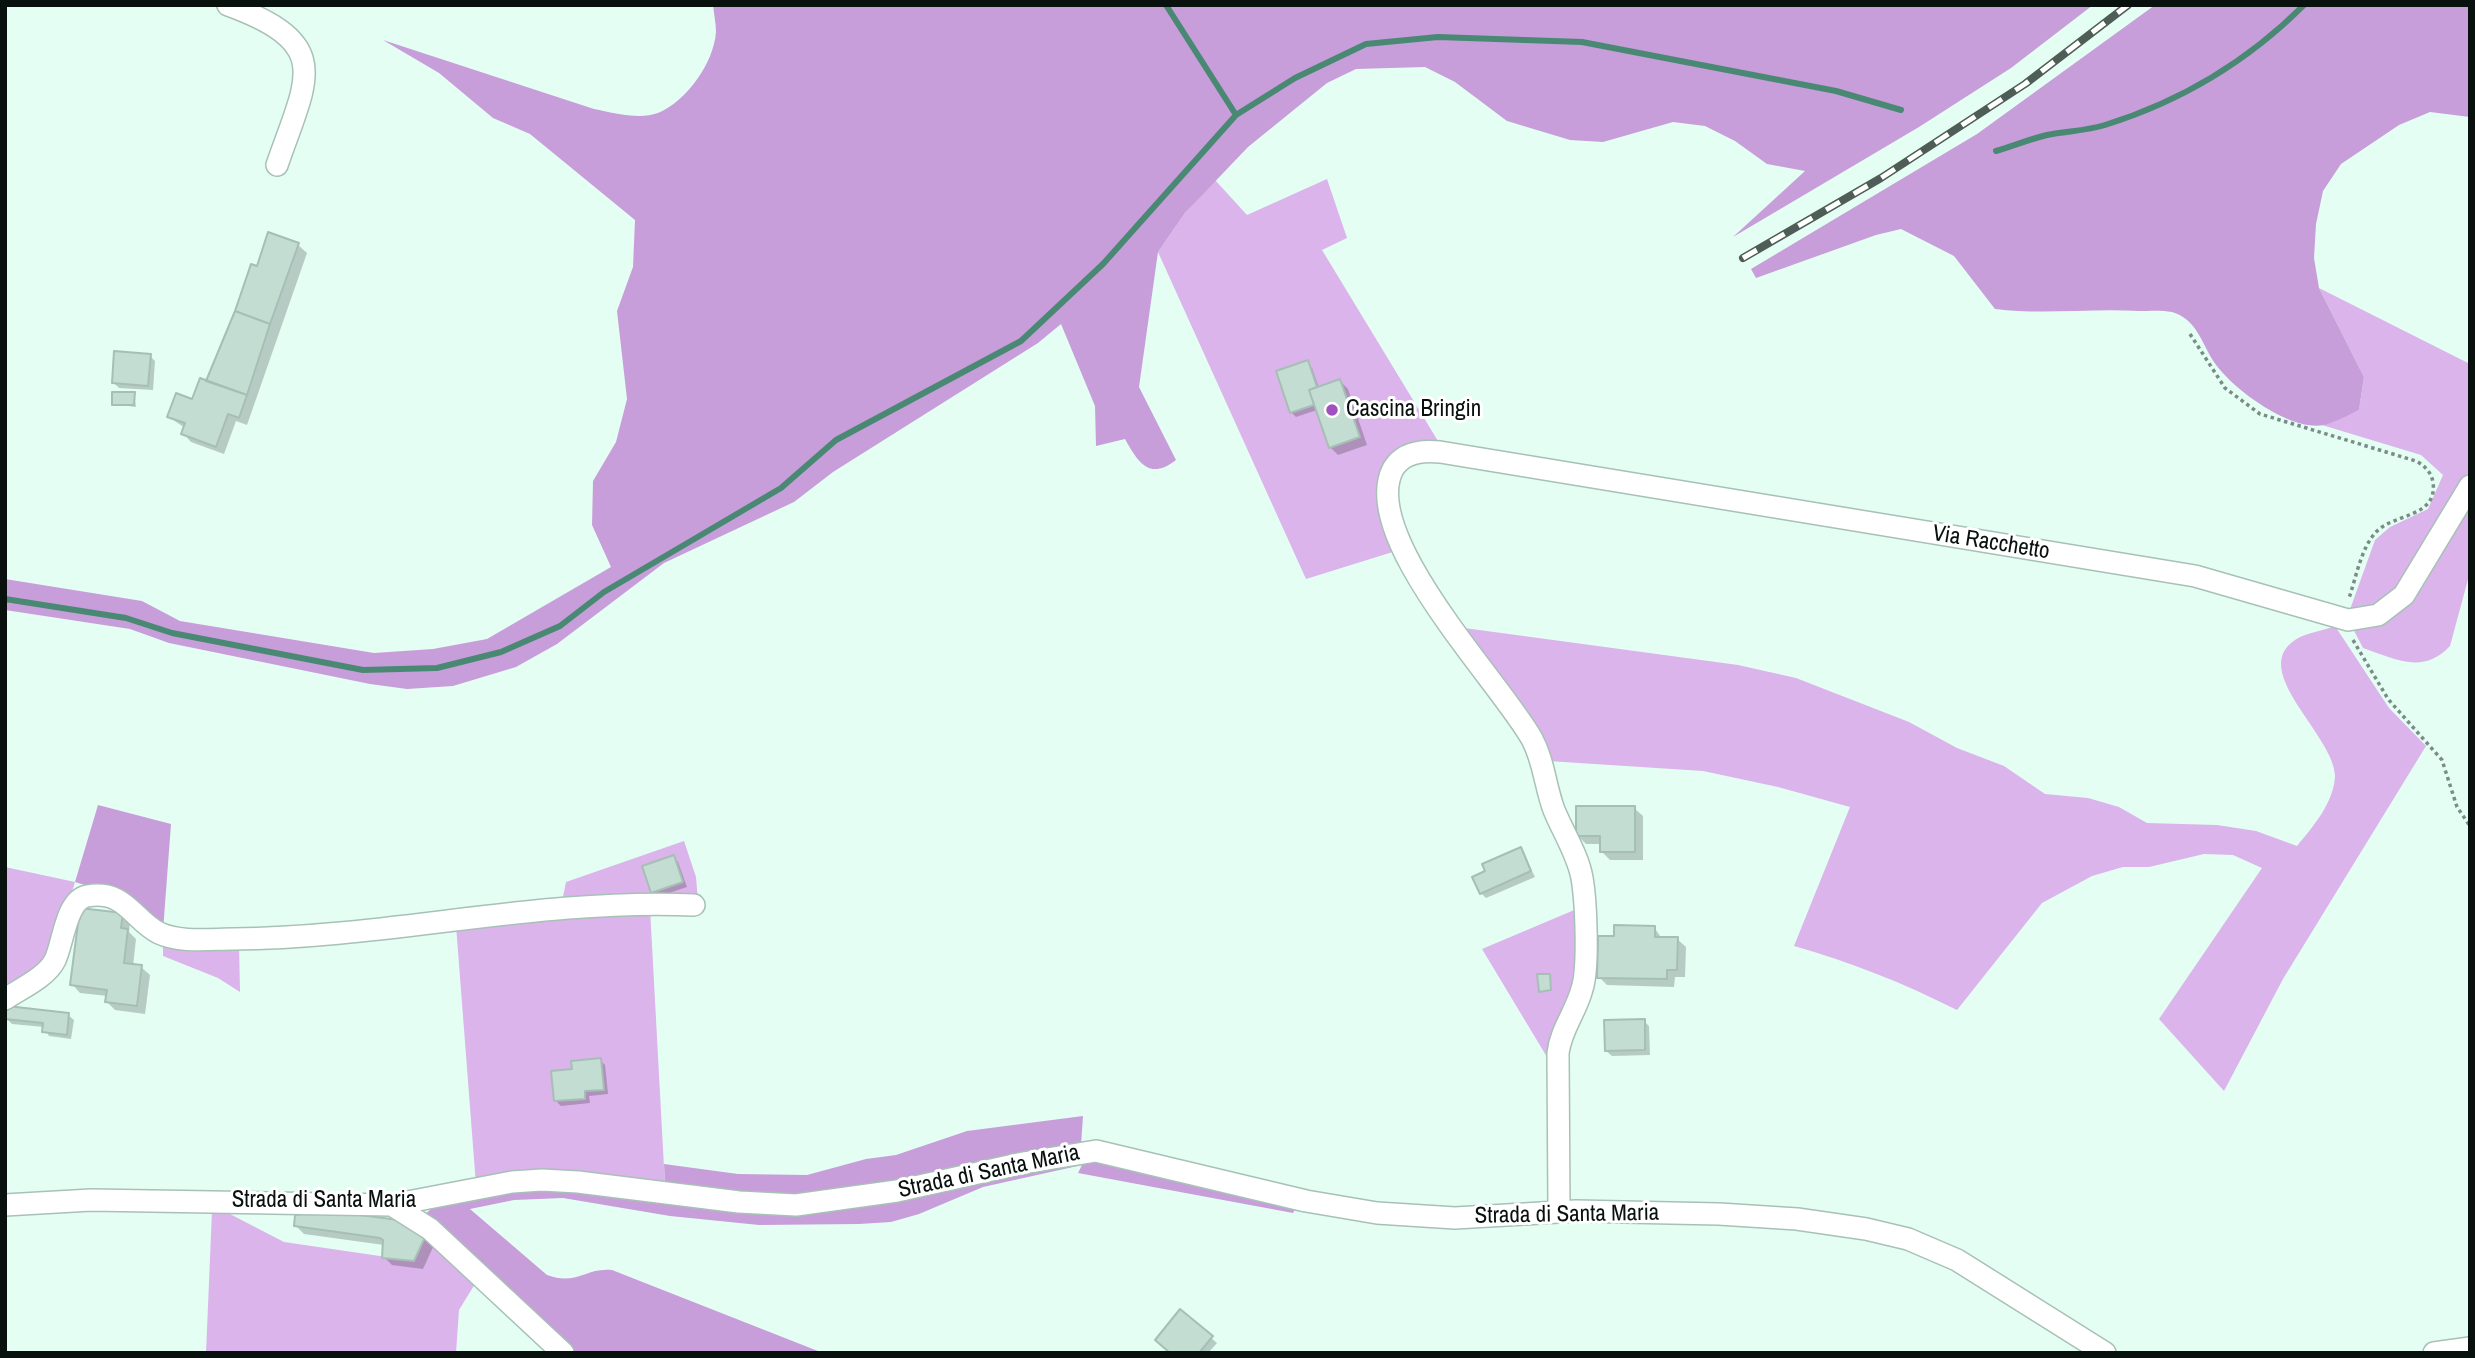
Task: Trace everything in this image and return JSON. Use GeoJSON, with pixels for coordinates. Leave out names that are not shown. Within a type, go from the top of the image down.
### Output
{"type":"FeatureCollection","features":[{"type":"Feature","properties":{"kind":"street"},"geometry":{"type":"LineString","coordinates":[[228,5],[276,26],[295,43],[303,57],[304,87],[276,165]]}},
{"type":"Feature","properties":{"kind":"street","name":"Via Racchetto"},"geometry":{"type":"LineString","coordinates":[[1559,1211],[1558,1053],[1560,1038],[1584,983],[1582,877],[1554,808],[1534,743],[1427,595],[1395,524],[1388,490],[1396,465],[1413,453],[1440,452],[2195,576],[2341,620],[2372,617],[2398,602],[2416,578],[2470,485]]}},
{"type":"Feature","properties":{"kind":"street"},"geometry":{"type":"LineString","coordinates":[[5,999],[52,965],[73,907],[85,896],[122,901],[164,935],[204,940],[312,937],[635,904],[694,905]]}},
{"type":"Feature","properties":{"kind":"street","name":"Strada di Santa Maria"},"geometry":{"type":"LineString","coordinates":[[5,1205],[91,1200],[392,1206],[512,1182],[542,1180],[739,1202],[805,1204],[897,1192],[1090,1151],[1132,1158],[1306,1201],[1365,1212],[1455,1218],[1559,1211],[1737,1215],[1828,1223],[1897,1236],[1969,1266],[2105,1353]]}},
{"type":"Feature","properties":{"kind":"street"},"geometry":{"type":"LineString","coordinates":[[392,1206],[430,1229],[563,1353]]}},
{"type":"Feature","properties":{"kind":"street"},"geometry":{"type":"LineString","coordinates":[[2434,1353],[2470,1348]]}},
{"type":"Feature","properties":{"kind":"path"},"geometry":{"type":"LineString","coordinates":[[2190,334],[2225,388],[2260,414],[2420,463],[2430,474],[2433,491],[2426,506],[2385,525],[2371,539],[2341,620],[2388,699],[2442,760],[2458,807],[2470,826]]}},
{"type":"Feature","properties":{"kind":"shaded area"},"geometry":{"type":"Polygon","coordinates":[[[713,5],[2093,5],[2011,68],[1919,127],[1733,237],[1805,171],[1767,164],[1735,141],[1705,126],[1673,122],[1603,142],[1570,140],[1507,121],[1455,82],[1425,67],[1356,69],[1327,83],[1248,147],[1185,213],[1158,252],[1139,387],[1176,460],[1167,466],[1151,469],[1140,461],[1125,439],[1096,446],[1095,406],[1061,324],[1038,343],[833,472],[794,502],[664,563],[557,644],[516,667],[453,686],[407,689],[370,684],[169,643],[130,629],[5,610],[5,579],[142,601],[180,621],[374,653],[433,649],[487,639],[611,567],[592,525],[593,481],[616,442],[627,399],[617,311],[633,267],[635,220],[530,134],[493,118],[439,73],[383,40],[594,109],[643,116],[658,113],[679,100],[704,68],[714,44],[716,29],[713,5]]]}},
{"type":"Feature","properties":{"kind":"shaded area"},"geometry":{"type":"Polygon","coordinates":[[[2155,5],[2470,5],[2470,117],[2430,112],[2399,125],[2341,164],[2323,191],[2316,224],[2314,258],[2319,288],[2364,377],[2359,410],[2324,425],[2295,422],[2278,415],[2232,382],[2212,359],[2192,325],[2172,312],[1995,309],[1954,256],[1901,229],[1876,235],[1756,278],[1751,269],[1977,134],[2155,5]]]}},
{"type":"Feature","properties":{"kind":"shaded area"},"geometry":{"type":"Polygon","coordinates":[[[1327,179],[1347,238],[1322,250],[1441,446],[1394,458],[1399,550],[1306,579],[1158,252],[1185,213],[1215,180],[1247,215],[1327,179]]]}},
{"type":"Feature","properties":{"kind":"shaded area"},"geometry":{"type":"Polygon","coordinates":[[[2319,288],[2470,364],[2470,475],[2392,598],[2348,615],[2375,540],[2390,527],[2428,509],[2443,475],[2421,455],[2322,425],[2359,410],[2364,377],[2319,288]]]}},
{"type":"Feature","properties":{"kind":"shaded area"},"geometry":{"type":"Polygon","coordinates":[[[2470,495],[2470,572],[2450,646],[2440,655],[2419,662],[2397,660],[2363,648],[2351,625],[2368,625],[2470,495]]]}},
{"type":"Feature","properties":{"kind":"shaded area"},"geometry":{"type":"Polygon","coordinates":[[[2335,626],[2389,708],[2426,746],[2283,979],[2224,1091],[2159,1019],[2262,868],[2233,855],[2204,854],[2149,867],[2123,867],[2092,876],[2042,903],[1957,1010],[1877,974],[1794,946],[1850,807],[1778,787],[1703,771],[1548,761],[1457,627],[1738,665],[1796,678],[1909,722],[1957,748],[2004,766],[2045,794],[2088,798],[2119,807],[2147,823],[2217,825],[2256,831],[2297,846],[2327,805],[2335,776],[2322,742],[2287,686],[2281,669],[2283,653],[2295,640],[2335,626]]]}},
{"type":"Feature","properties":{"kind":"shaded area"},"geometry":{"type":"Polygon","coordinates":[[[98,805],[171,824],[163,931],[123,897],[75,882],[98,805]]]}},
{"type":"Feature","properties":{"kind":"shaded area"},"geometry":{"type":"Polygon","coordinates":[[[684,841],[696,877],[698,901],[561,906],[566,882],[684,841]]]}},
{"type":"Feature","properties":{"kind":"shaded area"},"geometry":{"type":"Polygon","coordinates":[[[5,867],[75,882],[53,952],[5,993],[5,867]]]}},
{"type":"Feature","properties":{"kind":"shaded area"},"geometry":{"type":"Polygon","coordinates":[[[650,908],[665,1186],[476,1185],[456,925],[650,908]]]}},
{"type":"Feature","properties":{"kind":"shaded area"},"geometry":{"type":"Polygon","coordinates":[[[1579,908],[1580,964],[1550,1062],[1482,949],[1579,908]]]}},
{"type":"Feature","properties":{"kind":"shaded area"},"geometry":{"type":"Polygon","coordinates":[[[163,939],[239,944],[240,992],[218,978],[163,956],[163,939]]]}},
{"type":"Feature","properties":{"kind":"shaded area"},"geometry":{"type":"Polygon","coordinates":[[[1083,1116],[1081,1145],[927,1178],[797,1199],[665,1186],[664,1164],[738,1174],[807,1175],[866,1159],[896,1155],[967,1131],[1083,1116]]]}},
{"type":"Feature","properties":{"kind":"shaded area"},"geometry":{"type":"Polygon","coordinates":[[[1083,1158],[1296,1208],[1293,1213],[1078,1173],[1082,1165],[983,1187],[919,1214],[891,1222],[759,1225],[670,1216],[563,1198],[514,1200],[470,1209],[547,1275],[566,1278],[612,1270],[823,1353],[569,1353],[423,1216],[438,1203],[528,1185],[743,1209],[1083,1158]]]}},
{"type":"Feature","properties":{"kind":"shaded area"},"geometry":{"type":"Polygon","coordinates":[[[212,1211],[226,1212],[284,1242],[414,1261],[426,1235],[478,1279],[459,1310],[456,1353],[206,1353],[212,1211]]]}},
{"type":"Feature","properties":{"kind":"building"},"geometry":{"type":"Polygon","coordinates":[[[268,232],[299,243],[270,324],[235,311],[251,264],[257,266],[268,232]]]}},
{"type":"Feature","properties":{"kind":"building"},"geometry":{"type":"Polygon","coordinates":[[[235,311],[270,324],[247,395],[206,381],[235,311]]]}},
{"type":"Feature","properties":{"kind":"building"},"geometry":{"type":"Polygon","coordinates":[[[114,351],[151,354],[148,386],[112,383],[114,351]]]}},
{"type":"Feature","properties":{"kind":"building"},"geometry":{"type":"Polygon","coordinates":[[[1308,360],[1317,387],[1309,390],[1314,405],[1290,413],[1276,371],[1308,360]]]}},
{"type":"Feature","properties":{"kind":"building"},"geometry":{"type":"Polygon","coordinates":[[[200,378],[247,395],[239,418],[228,414],[216,447],[181,434],[185,423],[167,417],[176,393],[192,399],[200,378]]]}},
{"type":"Feature","properties":{"kind":"building"},"geometry":{"type":"Polygon","coordinates":[[[1340,379],[1360,437],[1329,448],[1309,390],[1340,379]]]}},
{"type":"Feature","properties":{"kind":"building"},"geometry":{"type":"Polygon","coordinates":[[[112,392],[135,392],[134,405],[112,405],[112,392]]]}},
{"type":"Feature","properties":{"kind":"building"},"geometry":{"type":"Polygon","coordinates":[[[1576,806],[1635,806],[1635,852],[1600,852],[1600,836],[1576,836],[1576,806]]]}},
{"type":"Feature","properties":{"kind":"building"},"geometry":{"type":"Polygon","coordinates":[[[1521,847],[1531,871],[1480,894],[1472,877],[1485,871],[1482,864],[1521,847]]]}},
{"type":"Feature","properties":{"kind":"building"},"geometry":{"type":"Polygon","coordinates":[[[674,855],[683,882],[651,893],[642,866],[674,855]]]}},
{"type":"Feature","properties":{"kind":"building"},"geometry":{"type":"Polygon","coordinates":[[[80,908],[123,913],[121,928],[128,929],[124,963],[142,965],[137,1006],[105,1002],[107,990],[70,985],[80,908]]]}},
{"type":"Feature","properties":{"kind":"building"},"geometry":{"type":"Polygon","coordinates":[[[1614,925],[1655,926],[1655,937],[1678,937],[1677,970],[1667,970],[1667,979],[1597,978],[1598,936],[1614,936],[1614,925]]]}},
{"type":"Feature","properties":{"kind":"building"},"geometry":{"type":"Polygon","coordinates":[[[1537,974],[1550,974],[1551,990],[1539,992],[1537,974]]]}},
{"type":"Feature","properties":{"kind":"building"},"geometry":{"type":"Polygon","coordinates":[[[7,1006],[69,1013],[67,1035],[42,1032],[43,1023],[5,1019],[7,1006]]]}},
{"type":"Feature","properties":{"kind":"building"},"geometry":{"type":"Polygon","coordinates":[[[1645,1019],[1645,1050],[1605,1051],[1604,1020],[1645,1019]]]}},
{"type":"Feature","properties":{"kind":"building"},"geometry":{"type":"Polygon","coordinates":[[[601,1058],[604,1090],[585,1091],[585,1099],[554,1101],[551,1071],[572,1069],[571,1061],[601,1058]]]}},
{"type":"Feature","properties":{"kind":"building"},"geometry":{"type":"Polygon","coordinates":[[[329,1211],[399,1220],[426,1235],[414,1261],[382,1258],[383,1240],[380,1238],[294,1226],[295,1215],[329,1211]]]}},
{"type":"Feature","properties":{"kind":"building"},"geometry":{"type":"Polygon","coordinates":[[[1180,1309],[1213,1336],[1199,1353],[1170,1353],[1155,1340],[1180,1309]]]}},
{"type":"Feature","properties":{"kind":"waterway"},"geometry":{"type":"LineString","coordinates":[[1166,5],[1236,115]]}},
{"type":"Feature","properties":{"kind":"waterway"},"geometry":{"type":"LineString","coordinates":[[1996,151],[2047,135],[2105,125],[2187,92],[2236,62],[2304,5]]}},
{"type":"Feature","properties":{"kind":"waterway"},"geometry":{"type":"LineString","coordinates":[[5,599],[126,618],[172,633],[363,670],[437,668],[501,652],[560,626],[604,592],[781,488],[836,440],[1021,341],[1103,264],[1236,115],[1295,78],[1366,44],[1438,37],[1582,42],[1836,91],[1901,110]]}},
{"type":"Feature","properties":{"kind":"railway"},"geometry":{"type":"LineString","coordinates":[[1743,258],[1881,178],[2025,84],[2128,5]]}},
{"type":"Feature","properties":{"kind":"place","name":"Cascina Bringin"},"geometry":{"type":"Point","coordinates":[1332,410]}}]}
